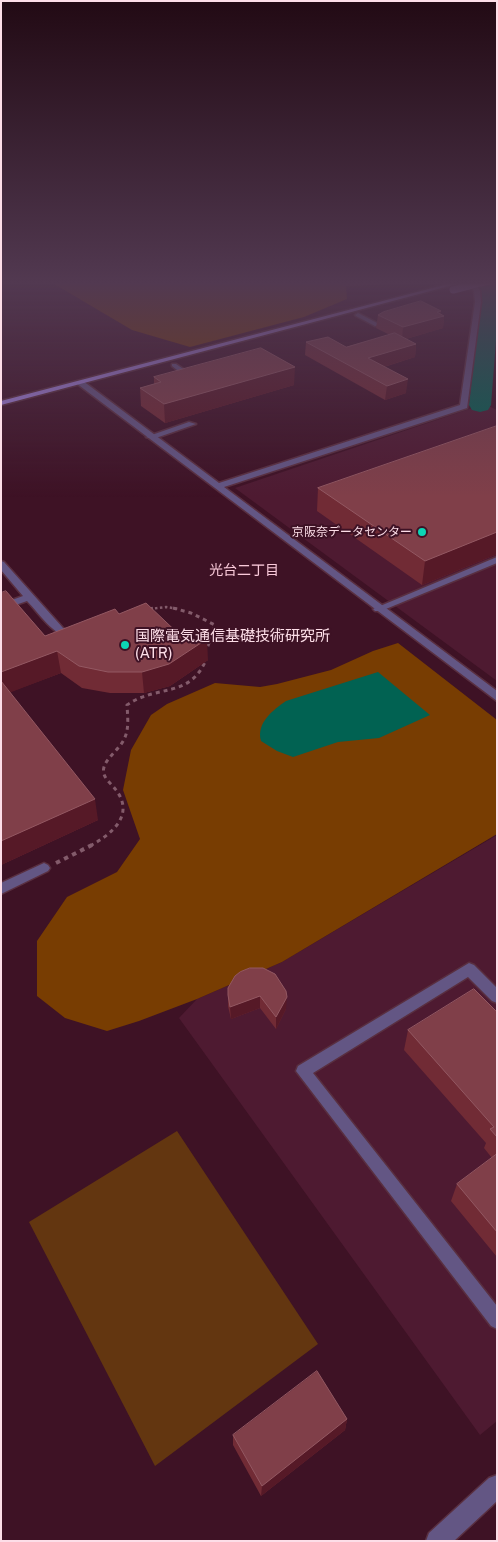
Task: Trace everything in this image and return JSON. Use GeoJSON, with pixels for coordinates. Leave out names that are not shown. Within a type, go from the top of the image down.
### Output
{"type":"FeatureCollection","features":[{"type":"Feature","properties":{"kind":"main road"},"geometry":{"type":"LineString","coordinates":[[1,411],[84,386],[207,353]]}},
{"type":"Feature","properties":{"kind":"main road"},"geometry":{"type":"LineString","coordinates":[[1,404],[219,353]]}},
{"type":"Feature","properties":{"kind":"street"},"geometry":{"type":"LineString","coordinates":[[217,487],[464,406],[471,353]]}},
{"type":"Feature","properties":{"kind":"street"},"geometry":{"type":"LineString","coordinates":[[84,386],[497,697]]}},
{"type":"Feature","properties":{"kind":"street"},"geometry":{"type":"LineString","coordinates":[[437,1541],[497,1486]]}},
{"type":"Feature","properties":{"kind":"lane"},"geometry":{"type":"LineString","coordinates":[[174,365],[190,376],[177,383]]}},
{"type":"Feature","properties":{"kind":"lane"},"geometry":{"type":"LineString","coordinates":[[150,436],[192,424]]}},
{"type":"Feature","properties":{"kind":"lane"},"geometry":{"type":"LineString","coordinates":[[378,609],[497,560]]}},
{"type":"Feature","properties":{"kind":"lane"},"geometry":{"type":"LineString","coordinates":[[1,564],[29,597],[65,633],[80,635],[88,632]]}},
{"type":"Feature","properties":{"kind":"lane"},"geometry":{"type":"LineString","coordinates":[[1,606],[29,597]]}},
{"type":"Feature","properties":{"kind":"lane"},"geometry":{"type":"LineString","coordinates":[[1,889],[44,868]]}},
{"type":"Feature","properties":{"kind":"lane"},"geometry":{"type":"LineString","coordinates":[[497,998],[469,969],[303,1071],[497,1320]]}},
{"type":"Feature","properties":{"kind":"path"},"geometry":{"type":"LineString","coordinates":[[44,868],[101,840],[118,824],[125,805],[123,797],[104,776],[104,769],[127,733],[127,705],[133,699],[170,692],[191,681],[204,669],[207,647],[215,625],[197,615],[171,607],[160,606],[146,610]]}},
{"type":"Feature","properties":{"kind":"shaded area"},"geometry":{"type":"Polygon","coordinates":[[[484,404],[497,410],[497,681],[235,488],[484,404]]]}},
{"type":"Feature","properties":{"kind":"shaded area"},"geometry":{"type":"Polygon","coordinates":[[[398,643],[497,720],[497,834],[282,962],[197,999],[139,1021],[107,1031],[65,1018],[37,996],[37,941],[67,897],[117,872],[140,839],[123,790],[131,750],[151,715],[167,704],[215,683],[260,687],[277,684],[331,670],[373,651],[398,643]]]}},
{"type":"Feature","properties":{"kind":"shaded area"},"geometry":{"type":"Polygon","coordinates":[[[378,672],[430,715],[379,738],[338,742],[293,757],[277,751],[261,741],[260,734],[263,723],[271,713],[286,701],[378,672]]]}},
{"type":"Feature","properties":{"kind":"shaded area"},"geometry":{"type":"Polygon","coordinates":[[[497,835],[497,1421],[480,1435],[179,1018],[197,999],[282,962],[497,835]]]}},
{"type":"Feature","properties":{"kind":"shaded area"},"geometry":{"type":"Polygon","coordinates":[[[177,1131],[318,1344],[155,1466],[29,1222],[177,1131]]]}},
{"type":"Feature","properties":{"kind":"building"},"geometry":{"type":"Polygon","coordinates":[[[243,353],[270,353],[295,367],[164,404],[140,388],[161,382],[154,377],[243,353]]]}},
{"type":"Feature","properties":{"kind":"building"},"geometry":{"type":"Polygon","coordinates":[[[326,353],[385,353],[368,358],[408,379],[387,386],[326,353]]]}},
{"type":"Feature","properties":{"kind":"building","name":"京阪奈データセンター"},"geometry":{"type":"Polygon","coordinates":[[[497,426],[497,532],[425,561],[318,488],[497,426]]]}},
{"type":"Feature","properties":{"kind":"building"},"geometry":{"type":"Polygon","coordinates":[[[6,591],[45,636],[115,609],[119,614],[146,603],[185,640],[207,639],[169,664],[142,672],[108,672],[79,666],[57,651],[1,672],[1,593],[6,591]]]}},
{"type":"Feature","properties":{"kind":"building"},"geometry":{"type":"Polygon","coordinates":[[[1,681],[95,799],[1,841],[1,681]]]}},
{"type":"Feature","properties":{"kind":"building"},"geometry":{"type":"Polygon","coordinates":[[[250,968],[263,968],[275,974],[286,991],[287,997],[276,1017],[260,996],[230,1007],[228,988],[235,976],[250,968]]]}},
{"type":"Feature","properties":{"kind":"building"},"geometry":{"type":"Polygon","coordinates":[[[474,989],[497,1012],[497,1137],[490,1129],[494,1127],[408,1030],[474,989]]]}},
{"type":"Feature","properties":{"kind":"building"},"geometry":{"type":"Polygon","coordinates":[[[497,1154],[497,1232],[457,1184],[497,1154]]]}},
{"type":"Feature","properties":{"kind":"building"},"geometry":{"type":"Polygon","coordinates":[[[317,1371],[347,1419],[262,1486],[233,1435],[317,1371]]]}},
{"type":"Feature","properties":{"kind":"waterway"},"geometry":{"type":"LineString","coordinates":[[480,405],[485,353]]}},
{"type":"Feature","properties":{"kind":"place","name":"京阪奈データセンター"},"geometry":{"type":"Point","coordinates":[422,532]}},
{"type":"Feature","properties":{"kind":"place","name":"国際電気通信基礎技術研究所 (ATR)"},"geometry":{"type":"Point","coordinates":[125,645]}},
{"type":"Feature","properties":{"kind":"district","name":"光台二丁目"},"geometry":{"type":"Point","coordinates":[244,571]}}]}
